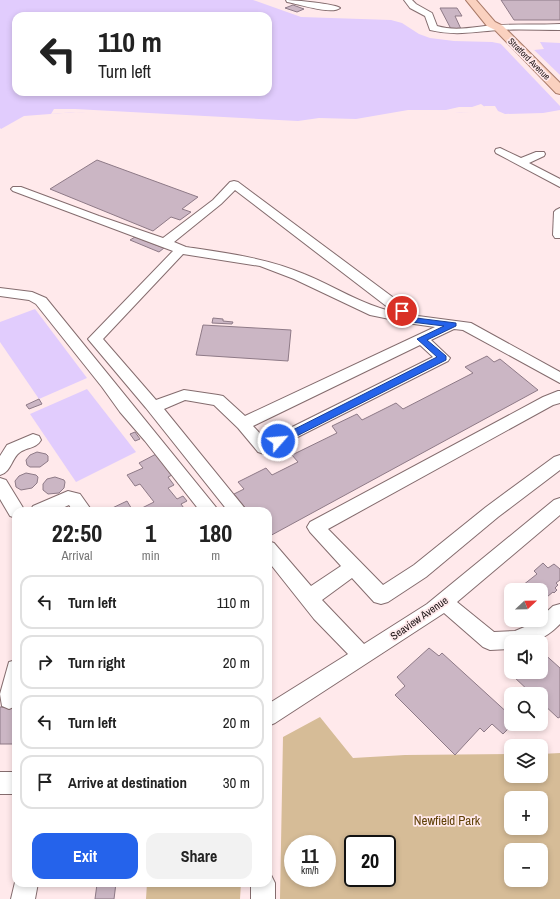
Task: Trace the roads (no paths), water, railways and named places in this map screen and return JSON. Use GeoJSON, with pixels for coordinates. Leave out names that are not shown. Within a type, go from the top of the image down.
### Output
{"type":"FeatureCollection","features":[{"type":"Feature","properties":{"kind":"main road","name":"Stratford Avenue"},"geometry":{"type":"LineString","coordinates":[[471,0],[491,24],[499,28],[560,90]]}},
{"type":"Feature","properties":{"kind":"main road","name":"Stratford Avenue"},"geometry":{"type":"LineString","coordinates":[[483,0],[502,23],[499,28]]}},
{"type":"Feature","properties":{"kind":"street"},"geometry":{"type":"LineString","coordinates":[[290,0],[313,6],[336,8]]}},
{"type":"Feature","properties":{"kind":"street"},"geometry":{"type":"LineString","coordinates":[[408,0],[413,6],[429,15],[433,28],[449,33],[499,28],[560,28]]}},
{"type":"Feature","properties":{"kind":"street"},"geometry":{"type":"LineString","coordinates":[[464,20],[474,31]]}},
{"type":"Feature","properties":{"kind":"street"},"geometry":{"type":"LineString","coordinates":[[539,28],[544,36]]}},
{"type":"Feature","properties":{"kind":"street"},"geometry":{"type":"LineString","coordinates":[[500,150],[560,184]]}},
{"type":"Feature","properties":{"kind":"street"},"geometry":{"type":"LineString","coordinates":[[521,162],[540,154]]}},
{"type":"Feature","properties":{"kind":"street"},"geometry":{"type":"LineString","coordinates":[[165,243],[216,202],[234,184],[414,320]]}},
{"type":"Feature","properties":{"kind":"street"},"geometry":{"type":"LineString","coordinates":[[17,189],[95,219],[181,249],[262,263],[299,276],[375,312],[414,320],[466,326],[560,378]]}},
{"type":"Feature","properties":{"kind":"street"},"geometry":{"type":"LineString","coordinates":[[560,212],[560,235]]}},
{"type":"Feature","properties":{"kind":"street"},"geometry":{"type":"LineString","coordinates":[[181,249],[95,339],[154,407],[235,507]]}},
{"type":"Feature","properties":{"kind":"street"},"geometry":{"type":"LineString","coordinates":[[0,292],[32,296],[41,301],[108,382],[125,408],[151,437],[207,507]]}},
{"type":"Feature","properties":{"kind":"street"},"geometry":{"type":"LineString","coordinates":[[242,424],[453,324]]}},
{"type":"Feature","properties":{"kind":"street"},"geometry":{"type":"LineString","coordinates":[[154,407],[184,395],[218,400],[264,448],[443,358],[421,339]]}},
{"type":"Feature","properties":{"kind":"street"},"geometry":{"type":"LineString","coordinates":[[560,398],[558,396],[548,401],[316,527],[381,596],[420,571],[492,512],[560,461]]}},
{"type":"Feature","properties":{"kind":"street"},"geometry":{"type":"LineString","coordinates":[[0,469],[13,449],[32,440]]}},
{"type":"Feature","properties":{"kind":"street"},"geometry":{"type":"LineString","coordinates":[[0,486],[13,507]]}},
{"type":"Feature","properties":{"kind":"street"},"geometry":{"type":"LineString","coordinates":[[49,507],[68,498],[74,499],[80,507]]}},
{"type":"Feature","properties":{"kind":"street","name":"Seaview Avenue"},"geometry":{"type":"LineString","coordinates":[[272,713],[434,610],[560,505]]}},
{"type":"Feature","properties":{"kind":"street"},"geometry":{"type":"LineString","coordinates":[[272,553],[321,613],[363,656]]}},
{"type":"Feature","properties":{"kind":"street"},"geometry":{"type":"LineString","coordinates":[[309,598],[353,567]]}},
{"type":"Feature","properties":{"kind":"street"},"geometry":{"type":"LineString","coordinates":[[444,602],[490,641],[516,640],[543,628],[560,612]]}},
{"type":"Feature","properties":{"kind":"street"},"geometry":{"type":"LineString","coordinates":[[9,699],[12,686]]}},
{"type":"Feature","properties":{"kind":"street"},"geometry":{"type":"LineString","coordinates":[[0,783],[12,783]]}},
{"type":"Feature","properties":{"kind":"street"},"geometry":{"type":"LineString","coordinates":[[23,899],[25,887]]}},
{"type":"Feature","properties":{"kind":"street"},"geometry":{"type":"LineString","coordinates":[[263,887],[263,899]]}},
{"type":"Feature","properties":{"kind":"park label","name":"Newfield Park"},"geometry":{"type":"Point","coordinates":[447,820]}}]}
